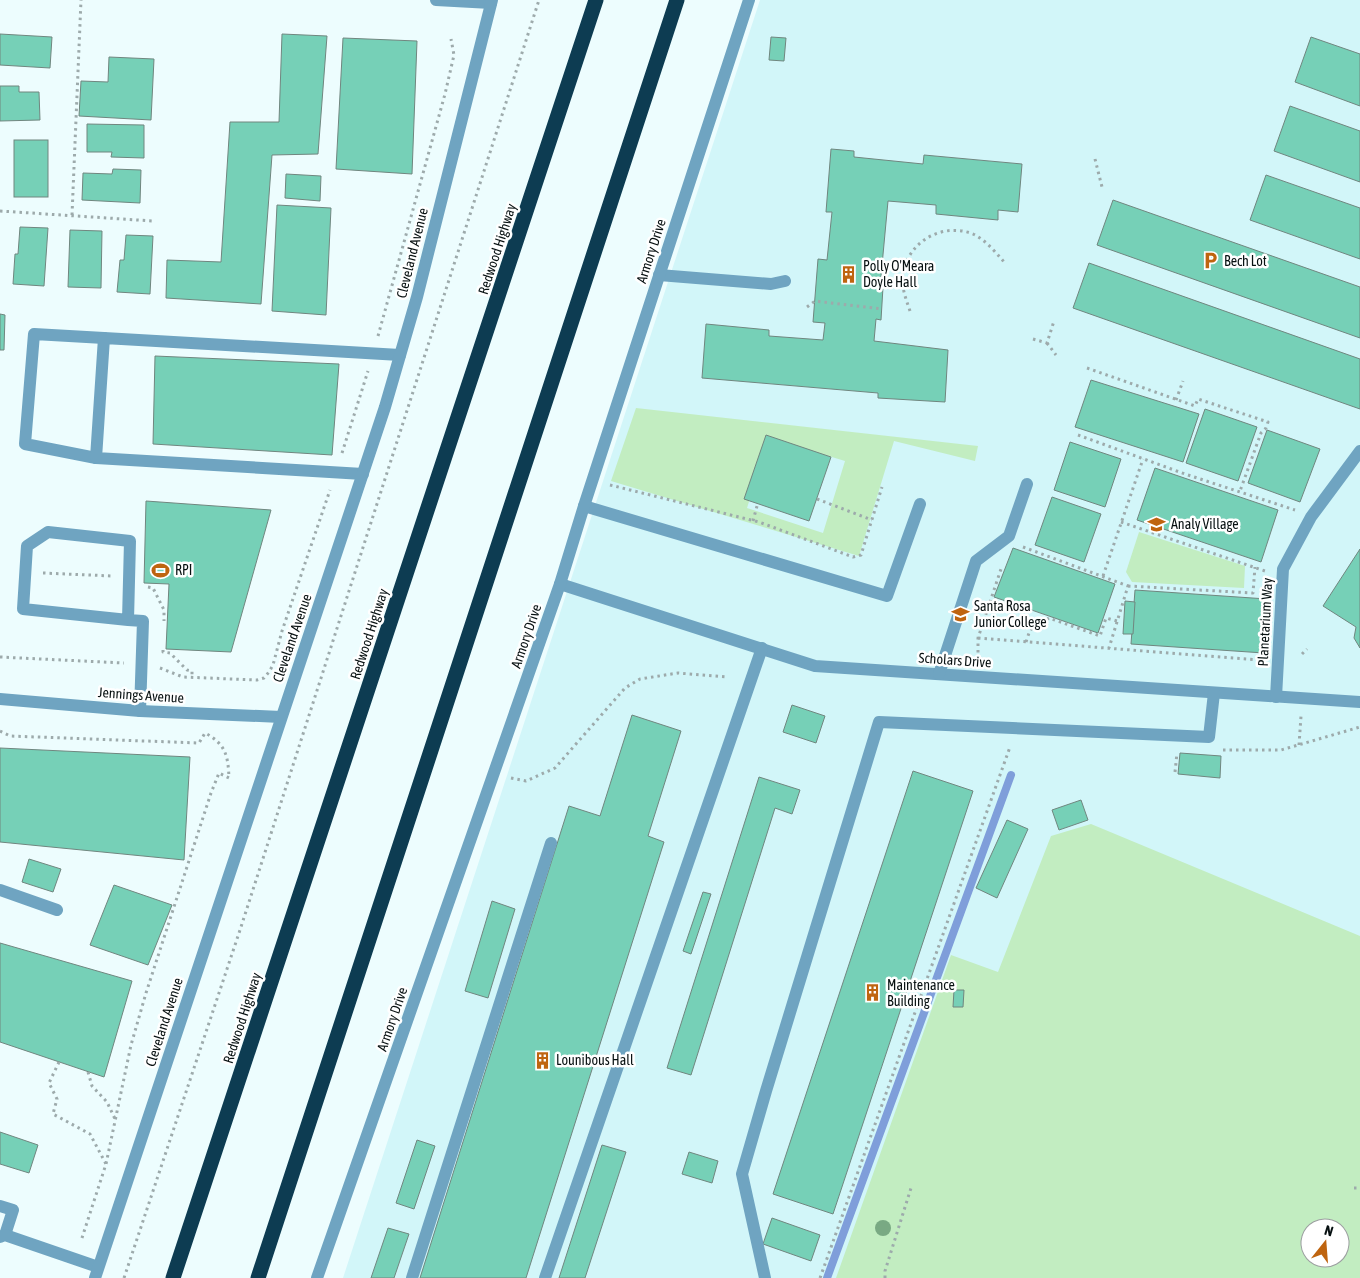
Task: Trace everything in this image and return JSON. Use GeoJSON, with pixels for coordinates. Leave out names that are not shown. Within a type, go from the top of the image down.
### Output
{"type":"FeatureCollection","features":[{"type":"Feature","properties":{"kind":"highway","name":"Redwood Highway"},"geometry":{"type":"LineString","coordinates":[[174,1278],[596,0]]}},
{"type":"Feature","properties":{"kind":"highway"},"geometry":{"type":"LineString","coordinates":[[258,1278],[677,0]]}},
{"type":"Feature","properties":{"kind":"street"},"geometry":{"type":"LineString","coordinates":[[436,0],[492,1]]}},
{"type":"Feature","properties":{"kind":"street","name":"Armory Drive"},"geometry":{"type":"LineString","coordinates":[[318,1278],[560,584],[749,0]]}},
{"type":"Feature","properties":{"kind":"street","name":"Cleveland Avenue"},"geometry":{"type":"LineString","coordinates":[[96,1272],[363,474],[417,298],[492,1]]}},
{"type":"Feature","properties":{"kind":"street"},"geometry":{"type":"LineString","coordinates":[[659,275],[771,284],[785,281]]}},
{"type":"Feature","properties":{"kind":"street"},"geometry":{"type":"LineString","coordinates":[[363,474],[96,458],[25,444],[34,334],[400,355]]}},
{"type":"Feature","properties":{"kind":"street"},"geometry":{"type":"LineString","coordinates":[[96,458],[104,338]]}},
{"type":"Feature","properties":{"kind":"street","name":"Planetarium Way"},"geometry":{"type":"LineString","coordinates":[[1276,697],[1283,569],[1312,517],[1360,451]]}},
{"type":"Feature","properties":{"kind":"street"},"geometry":{"type":"LineString","coordinates":[[939,674],[976,561],[1009,536],[1028,484]]}},
{"type":"Feature","properties":{"kind":"street"},"geometry":{"type":"LineString","coordinates":[[584,506],[887,596],[920,504]]}},
{"type":"Feature","properties":{"kind":"street"},"geometry":{"type":"LineString","coordinates":[[128,620],[130,542],[48,532],[27,546],[23,609],[128,620],[143,621],[140,711]]}},
{"type":"Feature","properties":{"kind":"street","name":"Scholars Drive"},"geometry":{"type":"LineString","coordinates":[[560,584],[815,666],[1360,702]]}},
{"type":"Feature","properties":{"kind":"street"},"geometry":{"type":"LineString","coordinates":[[545,1278],[762,648]]}},
{"type":"Feature","properties":{"kind":"street"},"geometry":{"type":"LineString","coordinates":[[765,1278],[742,1174],[879,722],[1209,737],[1214,693]]}},
{"type":"Feature","properties":{"kind":"street","name":"Jennings Avenue"},"geometry":{"type":"LineString","coordinates":[[0,699],[140,711],[281,717]]}},
{"type":"Feature","properties":{"kind":"street"},"geometry":{"type":"LineString","coordinates":[[412,1278],[550,843]]}},
{"type":"Feature","properties":{"kind":"street"},"geometry":{"type":"LineString","coordinates":[[0,890],[57,910]]}},
{"type":"Feature","properties":{"kind":"street"},"geometry":{"type":"LineString","coordinates":[[0,1206],[14,1210],[3,1236],[75,1258],[96,1272]]}},
{"type":"Feature","properties":{"kind":"path"},"geometry":{"type":"LineString","coordinates":[[72,216],[81,0]]}},
{"type":"Feature","properties":{"kind":"path"},"geometry":{"type":"LineString","coordinates":[[124,1278],[243,921],[539,0]]}},
{"type":"Feature","properties":{"kind":"path"},"geometry":{"type":"LineString","coordinates":[[0,657],[142,664],[156,666],[183,677],[258,680],[264,678],[269,672],[336,473],[373,354],[445,94],[454,55],[451,39]]}},
{"type":"Feature","properties":{"kind":"path"},"geometry":{"type":"LineString","coordinates":[[1095,159],[1102,187]]}},
{"type":"Feature","properties":{"kind":"path"},"geometry":{"type":"LineString","coordinates":[[0,211],[153,221]]}},
{"type":"Feature","properties":{"kind":"path"},"geometry":{"type":"LineString","coordinates":[[910,311],[903,286],[903,272],[908,258],[916,246],[931,236],[948,230],[962,231],[975,235],[990,246],[1005,263]]}},
{"type":"Feature","properties":{"kind":"path"},"geometry":{"type":"LineString","coordinates":[[807,307],[815,301],[882,309]]}},
{"type":"Feature","properties":{"kind":"path"},"geometry":{"type":"LineString","coordinates":[[1047,343],[1054,321]]}},
{"type":"Feature","properties":{"kind":"path"},"geometry":{"type":"LineString","coordinates":[[1032,339],[1047,343],[1056,355]]}},
{"type":"Feature","properties":{"kind":"path"},"geometry":{"type":"LineString","coordinates":[[1087,368],[1195,406],[1198,399],[1268,422],[1266,428],[1261,433],[1240,491]]}},
{"type":"Feature","properties":{"kind":"path"},"geometry":{"type":"LineString","coordinates":[[1176,400],[1183,380]]}},
{"type":"Feature","properties":{"kind":"path"},"geometry":{"type":"LineString","coordinates":[[1078,435],[1312,517]]}},
{"type":"Feature","properties":{"kind":"path"},"geometry":{"type":"LineString","coordinates":[[1103,576],[1143,458]]}},
{"type":"Feature","properties":{"kind":"path"},"geometry":{"type":"LineString","coordinates":[[605,484],[753,521],[853,556],[861,555],[882,487]]}},
{"type":"Feature","properties":{"kind":"path"},"geometry":{"type":"LineString","coordinates":[[816,499],[872,520]]}},
{"type":"Feature","properties":{"kind":"path"},"geometry":{"type":"LineString","coordinates":[[753,521],[757,506]]}},
{"type":"Feature","properties":{"kind":"path"},"geometry":{"type":"LineString","coordinates":[[1121,522],[1283,576]]}},
{"type":"Feature","properties":{"kind":"path"},"geometry":{"type":"LineString","coordinates":[[1022,546],[1128,586],[1253,593],[1255,567]]}},
{"type":"Feature","properties":{"kind":"path"},"geometry":{"type":"LineString","coordinates":[[1004,559],[978,638],[1278,661]]}},
{"type":"Feature","properties":{"kind":"path"},"geometry":{"type":"LineString","coordinates":[[25,573],[118,576]]}},
{"type":"Feature","properties":{"kind":"path"},"geometry":{"type":"LineString","coordinates":[[141,585],[153,588],[164,610],[164,627]]}},
{"type":"Feature","properties":{"kind":"path"},"geometry":{"type":"LineString","coordinates":[[1109,648],[1128,586]]}},
{"type":"Feature","properties":{"kind":"path"},"geometry":{"type":"LineString","coordinates":[[1026,642],[1030,630],[1049,618],[1100,636],[1106,618],[1118,621]]}},
{"type":"Feature","properties":{"kind":"path"},"geometry":{"type":"LineString","coordinates":[[163,644],[163,652],[170,653],[187,670],[192,671],[192,677]]}},
{"type":"Feature","properties":{"kind":"path"},"geometry":{"type":"LineString","coordinates":[[1302,654],[1307,649]]}},
{"type":"Feature","properties":{"kind":"path"},"geometry":{"type":"LineString","coordinates":[[508,778],[526,781],[555,768],[625,688],[640,679],[678,673],[727,676]]}},
{"type":"Feature","properties":{"kind":"path"},"geometry":{"type":"LineString","coordinates":[[1299,745],[1300,716]]}},
{"type":"Feature","properties":{"kind":"path"},"geometry":{"type":"LineString","coordinates":[[1218,750],[1281,750],[1360,727]]}},
{"type":"Feature","properties":{"kind":"path"},"geometry":{"type":"LineString","coordinates":[[820,1278],[1017,728]]}},
{"type":"Feature","properties":{"kind":"path"},"geometry":{"type":"LineString","coordinates":[[0,731],[10,736],[199,743],[205,733],[214,738],[223,747],[229,761],[229,778],[219,773],[211,793],[146,993],[131,1045],[106,1164],[75,1258]]}},
{"type":"Feature","properties":{"kind":"path"},"geometry":{"type":"LineString","coordinates":[[58,1062],[50,1083],[57,1099],[52,1114],[90,1134],[106,1164]]}},
{"type":"Feature","properties":{"kind":"path"},"geometry":{"type":"LineString","coordinates":[[88,1072],[92,1086],[107,1102],[116,1122]]}},
{"type":"Feature","properties":{"kind":"path"},"geometry":{"type":"LineString","coordinates":[[885,1278],[885,1271],[911,1188]]}},
{"type":"Feature","properties":{"kind":"path"},"geometry":{"type":"LineString","coordinates":[[1354,1188],[1360,1188]]}},
{"type":"Feature","properties":{"kind":"shaded area","name":"Santa Rosa Junior College"},"geometry":{"type":"Polygon","coordinates":[[[760,0],[1360,0],[1360,1278],[343,1278],[760,0]]]}},
{"type":"Feature","properties":{"kind":"green space"},"geometry":{"type":"Polygon","coordinates":[[[636,408],[978,446],[975,461],[894,441],[859,556],[611,481],[636,408]],[[769,438],[747,508],[823,533],[845,461],[769,438]]]}},
{"type":"Feature","properties":{"kind":"green space"},"geometry":{"type":"Polygon","coordinates":[[[1139,532],[1245,566],[1244,588],[1132,582],[1126,572],[1139,532]]]}},
{"type":"Feature","properties":{"kind":"green space"},"geometry":{"type":"Polygon","coordinates":[[[1091,824],[1360,936],[1360,1278],[836,1278],[951,955],[998,972],[1051,836],[1091,824]]]}},
{"type":"Feature","properties":{"kind":"building"},"geometry":{"type":"Polygon","coordinates":[[[0,34],[52,37],[50,68],[0,65],[0,34]]]}},
{"type":"Feature","properties":{"kind":"building"},"geometry":{"type":"Polygon","coordinates":[[[282,34],[327,36],[318,154],[272,155],[261,304],[166,298],[167,260],[221,262],[230,122],[279,122],[282,34]]]}},
{"type":"Feature","properties":{"kind":"building"},"geometry":{"type":"Polygon","coordinates":[[[771,37],[786,38],[784,61],[769,60],[771,37]]]}},
{"type":"Feature","properties":{"kind":"building"},"geometry":{"type":"Polygon","coordinates":[[[1311,37],[1360,54],[1360,106],[1295,82],[1311,37]]]}},
{"type":"Feature","properties":{"kind":"building"},"geometry":{"type":"Polygon","coordinates":[[[343,38],[417,41],[412,174],[336,169],[343,38]]]}},
{"type":"Feature","properties":{"kind":"building"},"geometry":{"type":"Polygon","coordinates":[[[109,57],[154,59],[151,120],[79,116],[81,81],[108,82],[109,57]]]}},
{"type":"Feature","properties":{"kind":"building"},"geometry":{"type":"Polygon","coordinates":[[[0,86],[19,86],[19,92],[39,92],[40,120],[0,121],[0,86]]]}},
{"type":"Feature","properties":{"kind":"building"},"geometry":{"type":"Polygon","coordinates":[[[1290,106],[1360,131],[1360,182],[1274,151],[1290,106]]]}},
{"type":"Feature","properties":{"kind":"building"},"geometry":{"type":"Polygon","coordinates":[[[87,124],[144,125],[144,158],[111,157],[112,152],[87,152],[87,124]]]}},
{"type":"Feature","properties":{"kind":"building"},"geometry":{"type":"Polygon","coordinates":[[[14,140],[48,140],[48,197],[14,197],[14,140]]]}},
{"type":"Feature","properties":{"kind":"building","name":"Polly O'Meara Doyle Hall"},"geometry":{"type":"Polygon","coordinates":[[[831,149],[854,151],[854,157],[923,164],[924,155],[1022,164],[1018,212],[998,210],[998,220],[936,214],[936,205],[888,201],[880,287],[883,287],[881,320],[876,319],[874,341],[948,350],[945,402],[878,398],[878,393],[702,378],[706,324],[769,330],[769,336],[823,340],[825,323],[813,322],[818,259],[827,260],[832,212],[826,212],[831,149]]]}},
{"type":"Feature","properties":{"kind":"building"},"geometry":{"type":"Polygon","coordinates":[[[113,169],[141,170],[140,203],[82,200],[83,173],[112,174],[113,169]]]}},
{"type":"Feature","properties":{"kind":"building"},"geometry":{"type":"Polygon","coordinates":[[[286,174],[321,176],[320,201],[285,198],[286,174]]]}},
{"type":"Feature","properties":{"kind":"building"},"geometry":{"type":"Polygon","coordinates":[[[1266,175],[1360,208],[1360,259],[1250,220],[1266,175]]]}},
{"type":"Feature","properties":{"kind":"building"},"geometry":{"type":"Polygon","coordinates":[[[1113,200],[1360,287],[1360,338],[1097,245],[1113,200]]]}},
{"type":"Feature","properties":{"kind":"building"},"geometry":{"type":"Polygon","coordinates":[[[277,205],[331,208],[326,315],[272,311],[277,205]]]}},
{"type":"Feature","properties":{"kind":"building"},"geometry":{"type":"Polygon","coordinates":[[[20,227],[48,228],[44,286],[13,284],[15,254],[18,254],[20,227]]]}},
{"type":"Feature","properties":{"kind":"building"},"geometry":{"type":"Polygon","coordinates":[[[70,230],[102,231],[101,288],[68,287],[70,230]]]}},
{"type":"Feature","properties":{"kind":"building"},"geometry":{"type":"Polygon","coordinates":[[[126,235],[153,236],[150,294],[117,292],[120,260],[124,260],[126,235]]]}},
{"type":"Feature","properties":{"kind":"building"},"geometry":{"type":"Polygon","coordinates":[[[1089,263],[1360,359],[1360,409],[1073,308],[1089,263]]]}},
{"type":"Feature","properties":{"kind":"building"},"geometry":{"type":"Polygon","coordinates":[[[0,314],[5,315],[4,350],[0,350],[0,314]]]}},
{"type":"Feature","properties":{"kind":"building"},"geometry":{"type":"Polygon","coordinates":[[[155,356],[339,364],[332,455],[153,444],[155,356]]]}},
{"type":"Feature","properties":{"kind":"building"},"geometry":{"type":"Polygon","coordinates":[[[1091,380],[1199,414],[1183,462],[1075,427],[1091,380]]]}},
{"type":"Feature","properties":{"kind":"building"},"geometry":{"type":"Polygon","coordinates":[[[1205,409],[1257,427],[1238,481],[1186,463],[1205,409]]]}},
{"type":"Feature","properties":{"kind":"building"},"geometry":{"type":"Polygon","coordinates":[[[1267,430],[1320,449],[1300,502],[1248,483],[1267,430]]]}},
{"type":"Feature","properties":{"kind":"building"},"geometry":{"type":"Polygon","coordinates":[[[766,435],[831,457],[809,521],[744,499],[766,435]]]}},
{"type":"Feature","properties":{"kind":"building"},"geometry":{"type":"Polygon","coordinates":[[[1070,442],[1121,459],[1105,507],[1054,490],[1070,442]]]}},
{"type":"Feature","properties":{"kind":"building"},"geometry":{"type":"Polygon","coordinates":[[[1155,468],[1278,510],[1261,562],[1137,520],[1155,468]]]}},
{"type":"Feature","properties":{"kind":"building"},"geometry":{"type":"Polygon","coordinates":[[[1052,497],[1101,514],[1084,562],[1035,545],[1052,497]]]}},
{"type":"Feature","properties":{"kind":"building"},"geometry":{"type":"Polygon","coordinates":[[[146,501],[271,510],[231,652],[166,649],[169,584],[144,583],[146,501]]]}},
{"type":"Feature","properties":{"kind":"building"},"geometry":{"type":"Polygon","coordinates":[[[1013,548],[1115,584],[1098,633],[994,597],[1013,548]]]}},
{"type":"Feature","properties":{"kind":"building"},"geometry":{"type":"Polygon","coordinates":[[[1360,549],[1360,648],[1354,638],[1356,627],[1323,606],[1360,549]]]}},
{"type":"Feature","properties":{"kind":"building"},"geometry":{"type":"Polygon","coordinates":[[[1135,590],[1267,599],[1264,653],[1131,644],[1135,590]]]}},
{"type":"Feature","properties":{"kind":"building"},"geometry":{"type":"Polygon","coordinates":[[[1125,601],[1135,602],[1133,634],[1123,634],[1125,601]]]}},
{"type":"Feature","properties":{"kind":"building"},"geometry":{"type":"Polygon","coordinates":[[[792,705],[825,716],[816,743],[783,732],[792,705]]]}},
{"type":"Feature","properties":{"kind":"building","name":"Lounibous Hall"},"geometry":{"type":"Polygon","coordinates":[[[632,715],[681,731],[648,836],[664,842],[526,1278],[420,1278],[569,806],[600,816],[632,715]]]}},
{"type":"Feature","properties":{"kind":"building"},"geometry":{"type":"Polygon","coordinates":[[[0,748],[190,757],[184,860],[0,842],[0,748]]]}},
{"type":"Feature","properties":{"kind":"building"},"geometry":{"type":"Polygon","coordinates":[[[1180,753],[1221,756],[1220,778],[1178,774],[1180,753]]]}},
{"type":"Feature","properties":{"kind":"building","name":"Maintenance Building"},"geometry":{"type":"Polygon","coordinates":[[[913,771],[973,791],[833,1214],[773,1194],[913,771]]]}},
{"type":"Feature","properties":{"kind":"building"},"geometry":{"type":"Polygon","coordinates":[[[759,777],[800,790],[792,814],[775,808],[691,1075],[667,1068],[759,777]]]}},
{"type":"Feature","properties":{"kind":"building"},"geometry":{"type":"Polygon","coordinates":[[[1081,800],[1088,820],[1059,830],[1052,810],[1081,800]]]}},
{"type":"Feature","properties":{"kind":"building"},"geometry":{"type":"Polygon","coordinates":[[[1007,820],[1028,829],[997,898],[976,888],[1007,820]]]}},
{"type":"Feature","properties":{"kind":"building"},"geometry":{"type":"Polygon","coordinates":[[[29,859],[61,869],[53,892],[22,882],[29,859]]]}},
{"type":"Feature","properties":{"kind":"building"},"geometry":{"type":"Polygon","coordinates":[[[114,885],[172,905],[148,965],[90,945],[114,885]]]}},
{"type":"Feature","properties":{"kind":"building"},"geometry":{"type":"Polygon","coordinates":[[[703,892],[711,894],[691,954],[683,951],[703,892]]]}},
{"type":"Feature","properties":{"kind":"building"},"geometry":{"type":"Polygon","coordinates":[[[492,901],[515,909],[488,998],[465,991],[492,901]]]}},
{"type":"Feature","properties":{"kind":"building"},"geometry":{"type":"Polygon","coordinates":[[[0,943],[132,981],[104,1077],[0,1042],[0,943]]]}},
{"type":"Feature","properties":{"kind":"building"},"geometry":{"type":"Polygon","coordinates":[[[954,990],[964,990],[963,1007],[953,1007],[954,990]]]}},
{"type":"Feature","properties":{"kind":"building"},"geometry":{"type":"Polygon","coordinates":[[[0,1132],[38,1145],[29,1173],[0,1164],[0,1132]]]}},
{"type":"Feature","properties":{"kind":"building"},"geometry":{"type":"Polygon","coordinates":[[[417,1140],[435,1146],[414,1209],[396,1203],[417,1140]]]}},
{"type":"Feature","properties":{"kind":"building"},"geometry":{"type":"Polygon","coordinates":[[[602,1145],[626,1152],[585,1278],[559,1278],[602,1145]]]}},
{"type":"Feature","properties":{"kind":"building"},"geometry":{"type":"Polygon","coordinates":[[[689,1152],[718,1161],[712,1183],[682,1174],[689,1152]]]}},
{"type":"Feature","properties":{"kind":"building"},"geometry":{"type":"Polygon","coordinates":[[[772,1218],[820,1235],[811,1261],[763,1244],[772,1218]]]}},
{"type":"Feature","properties":{"kind":"building"},"geometry":{"type":"Polygon","coordinates":[[[388,1228],[409,1234],[394,1278],[371,1278],[388,1228]]]}},
{"type":"Feature","properties":{"kind":"waterway"},"geometry":{"type":"LineString","coordinates":[[827,1278],[1011,775]]}},
{"type":"Feature","properties":{"kind":"place","name":"Bech Lot"},"geometry":{"type":"Point","coordinates":[1210,261]}},
{"type":"Feature","properties":{"kind":"place","name":"Polly O'Meara Doyle Hall"},"geometry":{"type":"Point","coordinates":[849,274]}},
{"type":"Feature","properties":{"kind":"place","name":"Analy Village"},"geometry":{"type":"Point","coordinates":[1157,524]}},
{"type":"Feature","properties":{"kind":"place","name":"RPI"},"geometry":{"type":"Point","coordinates":[161,570]}},
{"type":"Feature","properties":{"kind":"place","name":"Santa Rosa Junior College"},"geometry":{"type":"Point","coordinates":[960,614]}},
{"type":"Feature","properties":{"kind":"place","name":"Maintenance Building"},"geometry":{"type":"Point","coordinates":[873,993]}},
{"type":"Feature","properties":{"kind":"place","name":"Lounibous Hall"},"geometry":{"type":"Point","coordinates":[542,1060]}}]}
